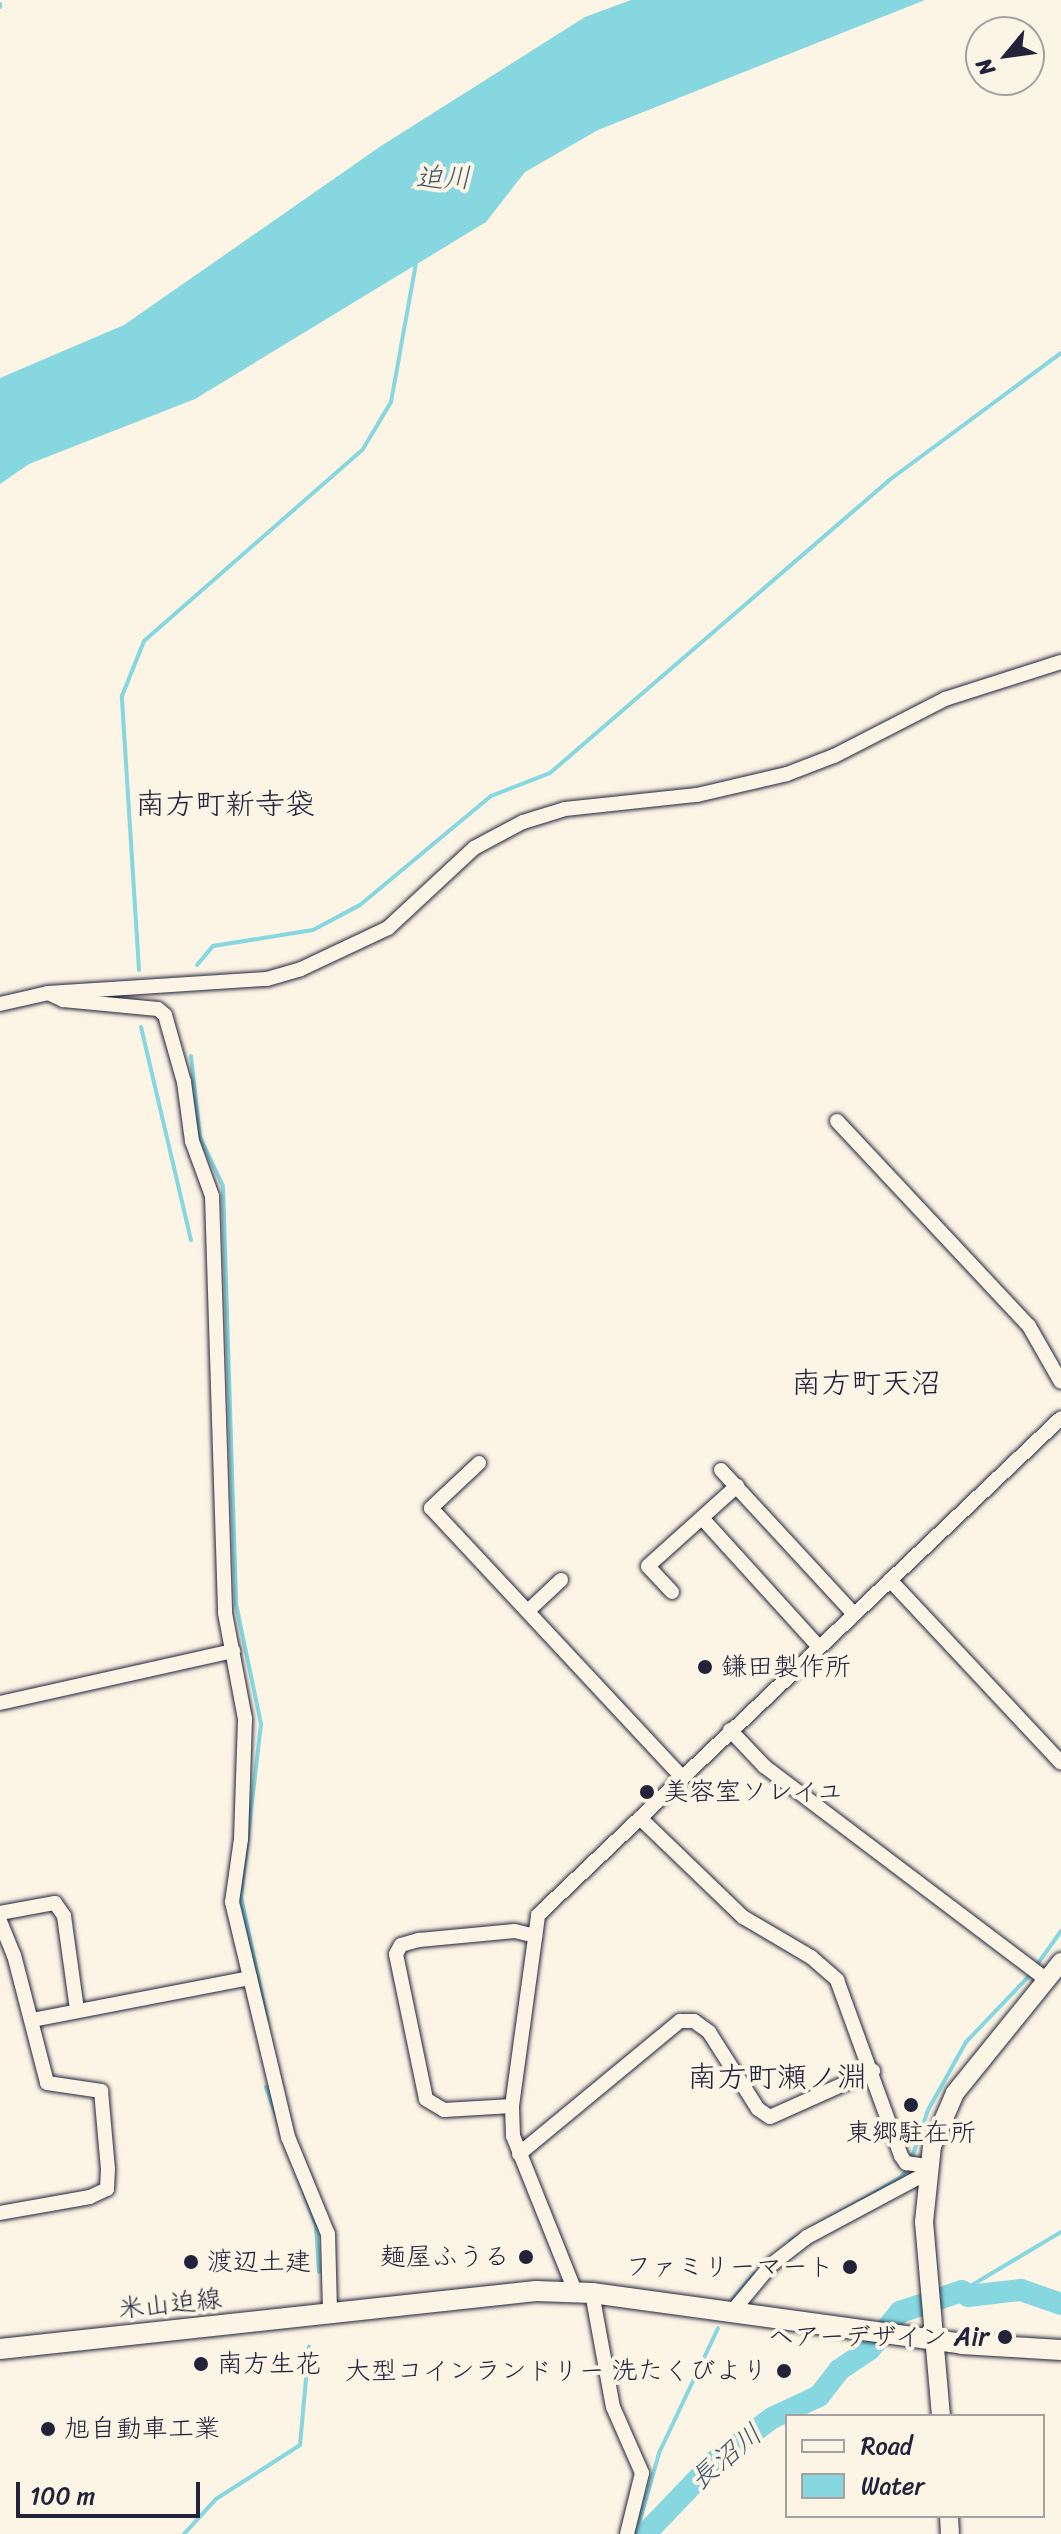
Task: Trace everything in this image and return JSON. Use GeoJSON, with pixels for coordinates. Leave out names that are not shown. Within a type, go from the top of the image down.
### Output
{"type":"FeatureCollection","features":[{"type":"Feature","properties":{"kind":"main road","name":"米山迫線"},"geometry":{"type":"LineString","coordinates":[[0,2349],[504,2293],[583,2292],[935,2341],[1061,2350]]}},
{"type":"Feature","properties":{"kind":"street"},"geometry":{"type":"LineString","coordinates":[[0,1004],[48,993],[267,979],[301,969],[388,928],[474,848],[523,822],[565,809],[697,795],[787,774],[834,756],[945,699],[1061,662]]}},
{"type":"Feature","properties":{"kind":"street"},"geometry":{"type":"LineString","coordinates":[[48,993],[63,1000],[158,1009],[170,1022],[192,1141],[212,1196],[225,1613],[245,1745],[232,1902],[288,2137],[328,2234],[326,2313]]}},
{"type":"Feature","properties":{"kind":"street"},"geometry":{"type":"LineString","coordinates":[[837,1121],[1029,1326],[1061,1382]]}},
{"type":"Feature","properties":{"kind":"street"},"geometry":{"type":"LineString","coordinates":[[627,2534],[642,2473],[613,2407],[583,2292],[519,2154],[512,2106],[538,1915],[1061,1418]]}},
{"type":"Feature","properties":{"kind":"street"},"geometry":{"type":"LineString","coordinates":[[479,1463],[431,1508],[682,1777]]}},
{"type":"Feature","properties":{"kind":"street"},"geometry":{"type":"LineString","coordinates":[[721,1470],[853,1613]]}},
{"type":"Feature","properties":{"kind":"street"},"geometry":{"type":"LineString","coordinates":[[672,1592],[648,1566],[737,1486]]}},
{"type":"Feature","properties":{"kind":"street"},"geometry":{"type":"LineString","coordinates":[[702,1518],[818,1646]]}},
{"type":"Feature","properties":{"kind":"street"},"geometry":{"type":"LineString","coordinates":[[529,1610],[561,1580]]}},
{"type":"Feature","properties":{"kind":"street"},"geometry":{"type":"LineString","coordinates":[[890,1580],[1061,1763]]}},
{"type":"Feature","properties":{"kind":"street"},"geometry":{"type":"LineString","coordinates":[[0,1703],[233,1651]]}},
{"type":"Feature","properties":{"kind":"street"},"geometry":{"type":"LineString","coordinates":[[730,1730],[764,1766],[1038,1973]]}},
{"type":"Feature","properties":{"kind":"street"},"geometry":{"type":"LineString","coordinates":[[640,1818],[743,1917],[811,1957],[837,1980],[873,2071],[918,2167],[941,2414]]}},
{"type":"Feature","properties":{"kind":"street"},"geometry":{"type":"LineString","coordinates":[[0,1913],[55,1903],[64,1916],[77,2010]]}},
{"type":"Feature","properties":{"kind":"street"},"geometry":{"type":"LineString","coordinates":[[0,1921],[32,2020],[47,2083],[101,2091],[107,2189],[0,2213]]}},
{"type":"Feature","properties":{"kind":"street"},"geometry":{"type":"LineString","coordinates":[[512,2106],[444,2110],[426,2099],[396,1954],[401,1945],[419,1940],[515,1931],[535,1936]]}},
{"type":"Feature","properties":{"kind":"street"},"geometry":{"type":"LineString","coordinates":[[731,2313],[764,2273],[807,2237],[918,2167],[955,2093],[1038,1973],[1061,1962]]}},
{"type":"Feature","properties":{"kind":"street"},"geometry":{"type":"LineString","coordinates":[[0,1970],[15,1963]]}},
{"type":"Feature","properties":{"kind":"street"},"geometry":{"type":"LineString","coordinates":[[32,2020],[250,1978]]}},
{"type":"Feature","properties":{"kind":"street"},"geometry":{"type":"LineString","coordinates":[[519,2154],[680,2021],[694,2021],[709,2032],[758,2109],[770,2117],[873,2071]]}},
{"type":"Feature","properties":{"kind":"water","name":"迫川"},"geometry":{"type":"Polygon","coordinates":[[[631,0],[925,0],[598,130],[525,172],[486,222],[195,399],[29,464],[0,484],[0,378],[124,325],[381,146],[585,17],[631,0]]]}},
{"type":"Feature","properties":{"kind":"waterway"},"geometry":{"type":"LineString","coordinates":[[139,970],[122,696],[144,641],[363,449],[391,402],[416,263]]}},
{"type":"Feature","properties":{"kind":"waterway"},"geometry":{"type":"LineString","coordinates":[[197,965],[213,946],[313,930],[360,905],[491,796],[550,773],[888,481],[1061,353]]}},
{"type":"Feature","properties":{"kind":"waterway"},"geometry":{"type":"LineString","coordinates":[[141,1027],[191,1240]]}},
{"type":"Feature","properties":{"kind":"waterway"},"geometry":{"type":"LineString","coordinates":[[191,1056],[200,1137],[223,1186],[236,1604],[261,1724],[241,1897],[267,2019]]}},
{"type":"Feature","properties":{"kind":"waterway"},"geometry":{"type":"LineString","coordinates":[[911,2160],[928,2110],[966,2042],[1029,1976],[1061,1931]]}},
{"type":"Feature","properties":{"kind":"waterway"},"geometry":{"type":"LineString","coordinates":[[266,2087],[316,2225],[319,2272]]}},
{"type":"Feature","properties":{"kind":"waterway"},"geometry":{"type":"LineString","coordinates":[[790,2241],[900,2178],[908,2168]]}},
{"type":"Feature","properties":{"kind":"waterway"},"geometry":{"type":"LineString","coordinates":[[962,2291],[1061,2232]]}},
{"type":"Feature","properties":{"kind":"waterway"},"geometry":{"type":"LineString","coordinates":[[733,2299],[754,2274]]}},
{"type":"Feature","properties":{"kind":"waterway","name":"長沼川"},"geometry":{"type":"LineString","coordinates":[[645,2534],[715,2461],[772,2418],[819,2396],[839,2370],[870,2349],[900,2312],[962,2291],[968,2296],[1021,2290],[1061,2304]]}},
{"type":"Feature","properties":{"kind":"waterway"},"geometry":{"type":"LineString","coordinates":[[636,2534],[659,2453],[718,2328]]}},
{"type":"Feature","properties":{"kind":"waterway"},"geometry":{"type":"LineString","coordinates":[[184,2534],[216,2499],[300,2445],[309,2346]]}},
{"type":"Feature","properties":{"kind":"place","name":"鎌田製作所"},"geometry":{"type":"Point","coordinates":[705,1667]}},
{"type":"Feature","properties":{"kind":"place","name":"美容室ソレイユ"},"geometry":{"type":"Point","coordinates":[647,1792]}},
{"type":"Feature","properties":{"kind":"place","name":"東郷駐在所"},"geometry":{"type":"Point","coordinates":[911,2105]}},
{"type":"Feature","properties":{"kind":"place","name":"麺屋ふうる"},"geometry":{"type":"Point","coordinates":[526,2257]}},
{"type":"Feature","properties":{"kind":"place","name":"渡辺土建"},"geometry":{"type":"Point","coordinates":[191,2262]}},
{"type":"Feature","properties":{"kind":"place","name":"ファミリーマート"},"geometry":{"type":"Point","coordinates":[850,2267]}},
{"type":"Feature","properties":{"kind":"place","name":"ヘアーデザイン Air"},"geometry":{"type":"Point","coordinates":[1005,2337]}},
{"type":"Feature","properties":{"kind":"place","name":"南方生花"},"geometry":{"type":"Point","coordinates":[201,2364]}},
{"type":"Feature","properties":{"kind":"place","name":"大型コインランドリー 洗たくびより"},"geometry":{"type":"Point","coordinates":[784,2371]}},
{"type":"Feature","properties":{"kind":"place","name":"旭自動車工業"},"geometry":{"type":"Point","coordinates":[48,2429]}},
{"type":"Feature","properties":{"kind":"district","name":"南方町新寺袋"},"geometry":{"type":"Point","coordinates":[225,804]}},
{"type":"Feature","properties":{"kind":"district","name":"南方町天沼"},"geometry":{"type":"Point","coordinates":[866,1383]}},
{"type":"Feature","properties":{"kind":"district","name":"南方町瀬ノ淵"},"geometry":{"type":"Point","coordinates":[777,2077]}}]}
